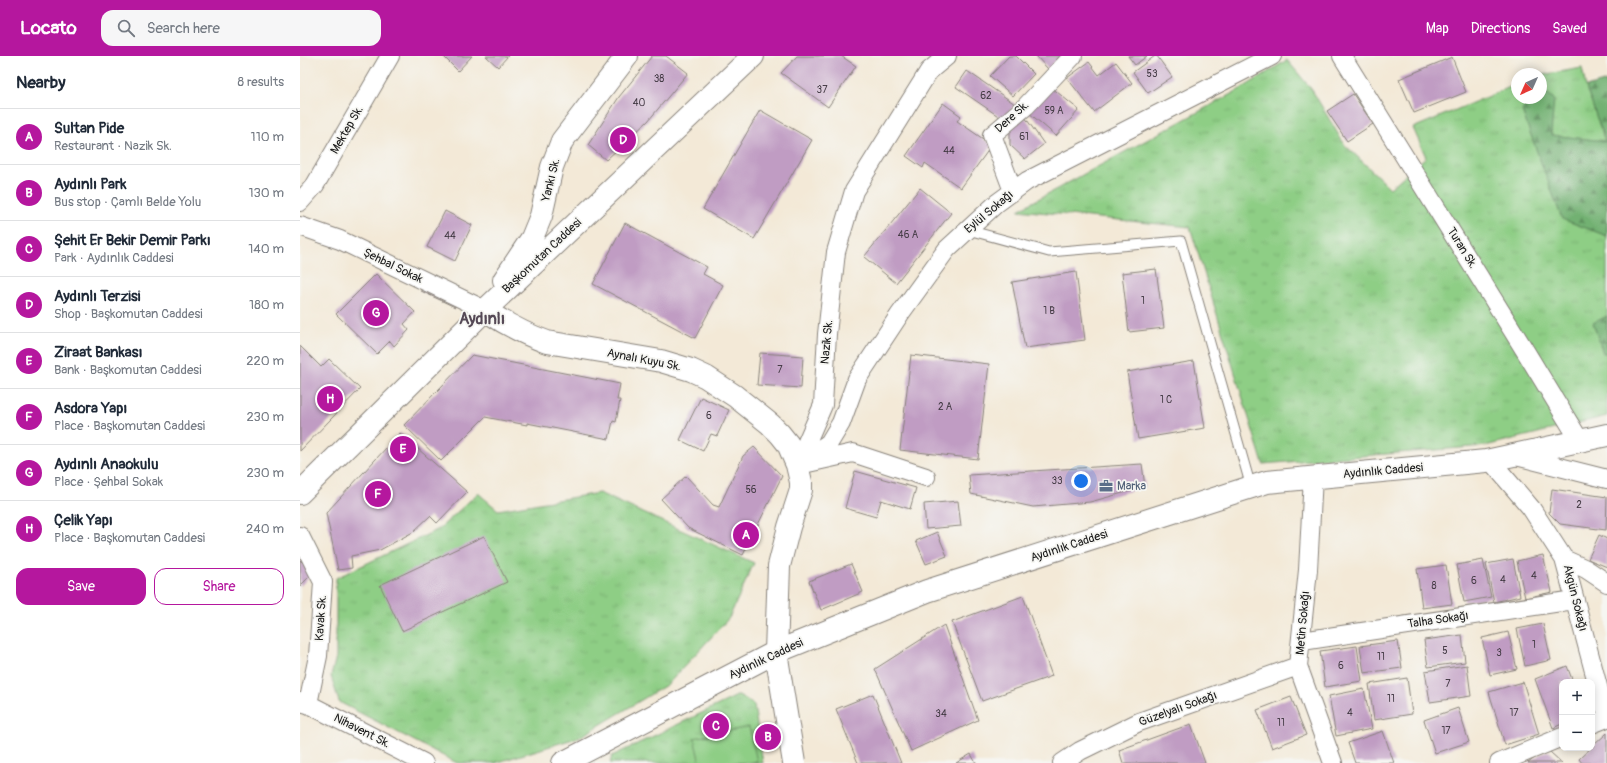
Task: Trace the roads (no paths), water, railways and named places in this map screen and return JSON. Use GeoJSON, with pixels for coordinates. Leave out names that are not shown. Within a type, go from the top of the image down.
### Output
{"type":"FeatureCollection","features":[{"type":"Feature","properties":{"kind":"street","name":"Mektep Sk."},"geometry":{"type":"LineString","coordinates":[[300,202],[315,185],[390,56]]}},
{"type":"Feature","properties":{"kind":"street","name":"Yankı Sk."},"geometry":{"type":"LineString","coordinates":[[485,310],[532,238],[542,216],[552,167],[562,141],[626,56]]}},
{"type":"Feature","properties":{"kind":"street","name":"Başkomutan Caddesi"},"geometry":{"type":"LineString","coordinates":[[300,492],[485,310],[753,56]]}},
{"type":"Feature","properties":{"kind":"street","name":"Nazik Sk."},"geometry":{"type":"LineString","coordinates":[[797,465],[822,405],[827,334],[836,252],[854,191],[929,71],[947,56]]}},
{"type":"Feature","properties":{"kind":"street","name":"Dere Sk."},"geometry":{"type":"LineString","coordinates":[[1013,191],[992,135],[1026,106],[1073,56]]}},
{"type":"Feature","properties":{"kind":"street","name":"Eylül Sokağı"},"geometry":{"type":"LineString","coordinates":[[797,465],[829,443],[841,423],[857,379],[900,314],[947,249],[997,203],[1034,177],[1272,56]]}},
{"type":"Feature","properties":{"kind":"street","name":"Turan Sk."},"geometry":{"type":"LineString","coordinates":[[1342,56],[1580,441]]}},
{"type":"Feature","properties":{"kind":"street","name":"Şehbal Sokak"},"geometry":{"type":"LineString","coordinates":[[300,226],[340,240],[485,310]]}},
{"type":"Feature","properties":{"kind":"street","name":"Aynalı Kuyu Sk."},"geometry":{"type":"LineString","coordinates":[[485,310],[533,338],[546,342],[676,364],[701,375],[735,396],[780,434],[788,444],[797,465]]}},
{"type":"Feature","properties":{"kind":"street","name":"Aydınlık Caddesi"},"geometry":{"type":"LineString","coordinates":[[563,763],[776,652],[927,591],[1251,487],[1267,482],[1490,460],[1607,435]]}},
{"type":"Feature","properties":{"kind":"street"},"geometry":{"type":"LineString","coordinates":[[794,763],[776,652],[779,566],[789,526],[801,490],[801,482],[797,465],[853,453],[926,477]]}},
{"type":"Feature","properties":{"kind":"street"},"geometry":{"type":"LineString","coordinates":[[1511,455],[1607,479]]}},
{"type":"Feature","properties":{"kind":"street","name":"Akgün Sokağı"},"geometry":{"type":"LineString","coordinates":[[1490,460],[1531,508],[1564,559],[1603,706],[1607,710]]}},
{"type":"Feature","properties":{"kind":"street","name":"Metin Sokağı"},"geometry":{"type":"LineString","coordinates":[[1313,477],[1302,641],[1298,666],[1333,763]]}},
{"type":"Feature","properties":{"kind":"street","name":"Kavak Sk."},"geometry":{"type":"LineString","coordinates":[[300,536],[324,582],[318,656],[304,703]]}},
{"type":"Feature","properties":{"kind":"street"},"geometry":{"type":"LineString","coordinates":[[1564,559],[1586,569],[1607,583]]}},
{"type":"Feature","properties":{"kind":"street","name":"Talha Sokağı"},"geometry":{"type":"LineString","coordinates":[[1302,641],[1574,600]]}},
{"type":"Feature","properties":{"kind":"street","name":"Güzelyalı Sokağı"},"geometry":{"type":"LineString","coordinates":[[1062,763],[1080,751],[1139,722],[1298,666]]}},
{"type":"Feature","properties":{"kind":"street","name":"Nihavent Sk."},"geometry":{"type":"LineString","coordinates":[[304,703],[424,763]]}},
{"type":"Feature","properties":{"kind":"street"},"geometry":{"type":"LineString","coordinates":[[1595,723],[1607,718]]}},
{"type":"Feature","properties":{"kind":"street"},"geometry":{"type":"LineString","coordinates":[[1499,763],[1559,738]]}},
{"type":"Feature","properties":{"kind":"lane"},"geometry":{"type":"LineString","coordinates":[[968,230],[1049,252],[1181,241],[1251,487]]}},
{"type":"Feature","properties":{"kind":"place","name":"Aydınlı Terzisi"},"geometry":{"type":"Point","coordinates":[623,140]}},
{"type":"Feature","properties":{"kind":"place","name":"Aydınlı Anaokulu"},"geometry":{"type":"Point","coordinates":[376,313]}},
{"type":"Feature","properties":{"kind":"place","name":"Çelik Yapı"},"geometry":{"type":"Point","coordinates":[330,399]}},
{"type":"Feature","properties":{"kind":"place","name":"Ziraat Bankası"},"geometry":{"type":"Point","coordinates":[403,449]}},
{"type":"Feature","properties":{"kind":"place","name":"Marka"},"geometry":{"type":"Point","coordinates":[1106,486]}},
{"type":"Feature","properties":{"kind":"place","name":"Asdora Yapı"},"geometry":{"type":"Point","coordinates":[378,494]}},
{"type":"Feature","properties":{"kind":"place","name":"Sultan Pide"},"geometry":{"type":"Point","coordinates":[746,535]}},
{"type":"Feature","properties":{"kind":"place","name":"Şehit Er Bekir Demir Parkı"},"geometry":{"type":"Point","coordinates":[716,726]}},
{"type":"Feature","properties":{"kind":"place","name":"Aydınlı Park"},"geometry":{"type":"Point","coordinates":[768,737]}},
{"type":"Feature","properties":{"kind":"district","name":"Aydınlı"},"geometry":{"type":"Point","coordinates":[482,319]}}]}
